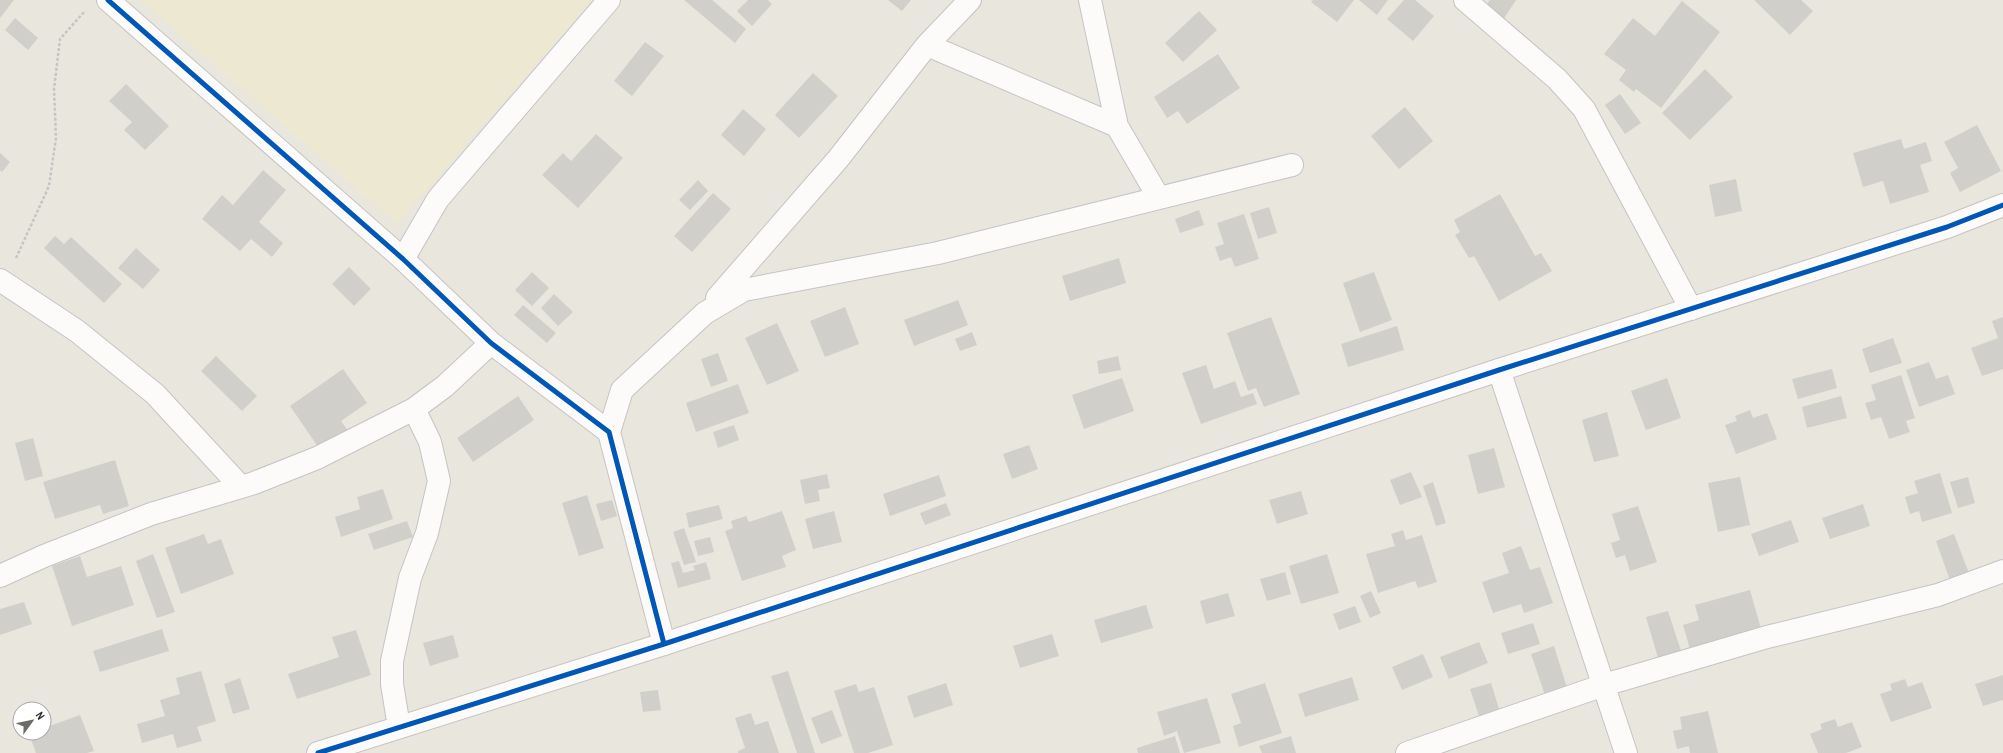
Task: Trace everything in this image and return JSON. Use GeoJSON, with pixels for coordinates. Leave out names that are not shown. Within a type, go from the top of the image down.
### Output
{"type":"FeatureCollection","features":[{"type":"Feature","properties":{"kind":"street"},"geometry":{"type":"LineString","coordinates":[[403,259],[438,199],[609,0]]}},
{"type":"Feature","properties":{"kind":"street"},"geometry":{"type":"LineString","coordinates":[[664,644],[609,432],[622,390],[705,313],[838,159],[927,45],[970,0]]}},
{"type":"Feature","properties":{"kind":"street"},"geometry":{"type":"LineString","coordinates":[[1090,0],[1117,126],[1159,198]]}},
{"type":"Feature","properties":{"kind":"street"},"geometry":{"type":"LineString","coordinates":[[1465,0],[1557,79],[1584,109],[1691,309]]}},
{"type":"Feature","properties":{"kind":"street"},"geometry":{"type":"LineString","coordinates":[[99,3],[403,259],[491,344],[609,432]]}},
{"type":"Feature","properties":{"kind":"street"},"geometry":{"type":"LineString","coordinates":[[927,45],[1117,126]]}},
{"type":"Feature","properties":{"kind":"street"},"geometry":{"type":"LineString","coordinates":[[705,313],[744,290],[938,253],[1292,165]]}},
{"type":"Feature","properties":{"kind":"street"},"geometry":{"type":"LineString","coordinates":[[318,753],[358,747],[399,727],[664,644],[1499,370],[1947,227],[2003,205]]}},
{"type":"Feature","properties":{"kind":"street"},"geometry":{"type":"LineString","coordinates":[[1,284],[77,331],[155,394],[241,487]]}},
{"type":"Feature","properties":{"kind":"street"},"geometry":{"type":"LineString","coordinates":[[0,576],[44,556],[151,514],[241,487],[317,458],[414,409],[446,386],[491,344]]}},
{"type":"Feature","properties":{"kind":"street"},"geometry":{"type":"LineString","coordinates":[[1499,370],[1626,753]]}},
{"type":"Feature","properties":{"kind":"street"},"geometry":{"type":"LineString","coordinates":[[399,727],[392,684],[392,661],[410,578],[427,533],[438,481],[430,442],[414,409]]}},
{"type":"Feature","properties":{"kind":"street"},"geometry":{"type":"LineString","coordinates":[[1407,753],[1604,685],[1767,637],[1938,595],[2003,571]]}},
{"type":"Feature","properties":{"kind":"path"},"geometry":{"type":"LineString","coordinates":[[1,284],[49,186],[56,138],[54,89],[60,39],[99,3]]}},
{"type":"Feature","properties":{"kind":"shaded area"},"geometry":{"type":"Polygon","coordinates":[[[140,0],[592,0],[397,224],[140,0]]]}},
{"type":"Feature","properties":{"kind":"building"},"geometry":{"type":"Polygon","coordinates":[[[0,0],[14,0],[0,18],[0,0]]]}},
{"type":"Feature","properties":{"kind":"building"},"geometry":{"type":"Polygon","coordinates":[[[684,0],[712,0],[746,29],[735,43],[684,0]]]}},
{"type":"Feature","properties":{"kind":"building"},"geometry":{"type":"Polygon","coordinates":[[[748,0],[768,0],[772,4],[752,26],[737,11],[748,0]]]}},
{"type":"Feature","properties":{"kind":"building"},"geometry":{"type":"Polygon","coordinates":[[[888,0],[911,0],[902,11],[888,0]]]}},
{"type":"Feature","properties":{"kind":"building"},"geometry":{"type":"Polygon","coordinates":[[[1313,0],[1354,0],[1337,22],[1311,2],[1313,0]]]}},
{"type":"Feature","properties":{"kind":"building"},"geometry":{"type":"Polygon","coordinates":[[[1359,0],[1388,0],[1377,15],[1359,0]]]}},
{"type":"Feature","properties":{"kind":"building"},"geometry":{"type":"Polygon","coordinates":[[[1404,0],[1415,0],[1434,16],[1413,41],[1387,19],[1404,0]]]}},
{"type":"Feature","properties":{"kind":"building"},"geometry":{"type":"Polygon","coordinates":[[[1490,0],[1516,0],[1503,20],[1484,8],[1490,0]]]}},
{"type":"Feature","properties":{"kind":"building"},"geometry":{"type":"Polygon","coordinates":[[[1754,0],[1801,0],[1813,11],[1790,35],[1754,0]]]}},
{"type":"Feature","properties":{"kind":"building"},"geometry":{"type":"Polygon","coordinates":[[[1682,1],[1720,32],[1661,108],[1636,89],[1634,92],[1619,80],[1626,70],[1604,54],[1633,18],[1655,36],[1682,1]]]}},
{"type":"Feature","properties":{"kind":"building"},"geometry":{"type":"Polygon","coordinates":[[[1199,11],[1217,30],[1183,62],[1165,43],[1199,11]]]}},
{"type":"Feature","properties":{"kind":"building"},"geometry":{"type":"Polygon","coordinates":[[[15,18],[38,38],[28,50],[5,30],[15,18]]]}},
{"type":"Feature","properties":{"kind":"building"},"geometry":{"type":"Polygon","coordinates":[[[645,42],[664,56],[632,96],[614,81],[645,42]]]}},
{"type":"Feature","properties":{"kind":"building"},"geometry":{"type":"Polygon","coordinates":[[[1218,54],[1240,88],[1187,124],[1178,111],[1167,118],[1154,97],[1218,54]]]}},
{"type":"Feature","properties":{"kind":"building"},"geometry":{"type":"Polygon","coordinates":[[[1705,69],[1733,97],[1690,140],[1662,113],[1705,69]]]}},
{"type":"Feature","properties":{"kind":"building"},"geometry":{"type":"Polygon","coordinates":[[[813,73],[838,96],[799,138],[775,115],[813,73]]]}},
{"type":"Feature","properties":{"kind":"building"},"geometry":{"type":"Polygon","coordinates":[[[126,84],[169,126],[145,150],[124,130],[132,122],[109,101],[126,84]]]}},
{"type":"Feature","properties":{"kind":"building"},"geometry":{"type":"Polygon","coordinates":[[[1620,94],[1641,123],[1625,134],[1605,105],[1620,94]]]}},
{"type":"Feature","properties":{"kind":"building"},"geometry":{"type":"Polygon","coordinates":[[[1405,107],[1433,141],[1399,169],[1371,136],[1405,107]]]}},
{"type":"Feature","properties":{"kind":"building"},"geometry":{"type":"Polygon","coordinates":[[[743,109],[766,129],[744,156],[721,135],[743,109]]]}},
{"type":"Feature","properties":{"kind":"building"},"geometry":{"type":"Polygon","coordinates":[[[1977,125],[2001,171],[1960,192],[1950,173],[1958,168],[1944,142],[1977,125]]]}},
{"type":"Feature","properties":{"kind":"building"},"geometry":{"type":"Polygon","coordinates":[[[596,134],[623,158],[578,208],[542,175],[563,153],[571,161],[596,134]]]}},
{"type":"Feature","properties":{"kind":"building"},"geometry":{"type":"Polygon","coordinates":[[[1901,139],[1904,149],[1926,142],[1932,161],[1920,165],[1929,192],[1890,204],[1883,181],[1863,187],[1853,153],[1901,139]]]}},
{"type":"Feature","properties":{"kind":"building"},"geometry":{"type":"Polygon","coordinates":[[[0,153],[10,162],[2,172],[0,170],[0,153]]]}},
{"type":"Feature","properties":{"kind":"building"},"geometry":{"type":"Polygon","coordinates":[[[263,170],[286,190],[259,222],[283,243],[272,257],[251,239],[240,251],[202,219],[222,195],[233,205],[263,170]]]}},
{"type":"Feature","properties":{"kind":"building"},"geometry":{"type":"Polygon","coordinates":[[[1736,179],[1742,211],[1715,217],[1709,185],[1736,179]]]}},
{"type":"Feature","properties":{"kind":"building"},"geometry":{"type":"Polygon","coordinates":[[[698,180],[708,191],[690,210],[679,200],[698,180]]]}},
{"type":"Feature","properties":{"kind":"building"},"geometry":{"type":"Polygon","coordinates":[[[713,193],[731,209],[692,252],[674,236],[713,193]]]}},
{"type":"Feature","properties":{"kind":"building"},"geometry":{"type":"Polygon","coordinates":[[[1500,194],[1535,256],[1541,253],[1552,271],[1499,301],[1474,256],[1469,258],[1455,235],[1460,232],[1454,220],[1500,194]]]}},
{"type":"Feature","properties":{"kind":"building"},"geometry":{"type":"Polygon","coordinates":[[[1269,207],[1277,233],[1258,239],[1250,213],[1269,207]]]}},
{"type":"Feature","properties":{"kind":"building"},"geometry":{"type":"Polygon","coordinates":[[[1199,210],[1204,225],[1180,233],[1175,219],[1199,210]]]}},
{"type":"Feature","properties":{"kind":"building"},"geometry":{"type":"Polygon","coordinates":[[[1244,214],[1259,259],[1235,267],[1231,257],[1220,261],[1215,247],[1224,244],[1217,223],[1244,214]]]}},
{"type":"Feature","properties":{"kind":"building"},"geometry":{"type":"Polygon","coordinates":[[[55,236],[64,244],[71,237],[122,284],[104,303],[44,248],[55,236]]]}},
{"type":"Feature","properties":{"kind":"building"},"geometry":{"type":"Polygon","coordinates":[[[136,248],[160,270],[143,289],[118,268],[136,248]]]}},
{"type":"Feature","properties":{"kind":"building"},"geometry":{"type":"Polygon","coordinates":[[[1119,258],[1126,283],[1070,301],[1062,276],[1119,258]]]}},
{"type":"Feature","properties":{"kind":"building"},"geometry":{"type":"Polygon","coordinates":[[[349,267],[371,289],[354,306],[332,284],[349,267]]]}},
{"type":"Feature","properties":{"kind":"building"},"geometry":{"type":"Polygon","coordinates":[[[532,272],[549,288],[532,306],[515,290],[532,272]]]}},
{"type":"Feature","properties":{"kind":"building"},"geometry":{"type":"Polygon","coordinates":[[[1374,272],[1392,320],[1360,332],[1343,283],[1374,272]]]}},
{"type":"Feature","properties":{"kind":"building"},"geometry":{"type":"Polygon","coordinates":[[[554,294],[573,312],[558,326],[541,308],[554,294]]]}},
{"type":"Feature","properties":{"kind":"building"},"geometry":{"type":"Polygon","coordinates":[[[958,300],[968,325],[914,346],[904,320],[958,300]]]}},
{"type":"Feature","properties":{"kind":"building"},"geometry":{"type":"Polygon","coordinates":[[[523,305],[556,333],[547,343],[514,315],[523,305]]]}},
{"type":"Feature","properties":{"kind":"building"},"geometry":{"type":"Polygon","coordinates":[[[845,307],[859,344],[825,357],[810,321],[845,307]]]}},
{"type":"Feature","properties":{"kind":"building"},"geometry":{"type":"Polygon","coordinates":[[[1271,317],[1300,394],[1264,407],[1256,388],[1248,391],[1227,333],[1271,317]]]}},
{"type":"Feature","properties":{"kind":"building"},"geometry":{"type":"Polygon","coordinates":[[[2003,317],[2003,369],[1982,376],[1971,348],[1998,338],[1992,321],[2003,317]]]}},
{"type":"Feature","properties":{"kind":"building"},"geometry":{"type":"Polygon","coordinates":[[[777,323],[799,371],[767,385],[745,338],[777,323]]]}},
{"type":"Feature","properties":{"kind":"building"},"geometry":{"type":"Polygon","coordinates":[[[1397,326],[1404,350],[1348,367],[1341,344],[1397,326]]]}},
{"type":"Feature","properties":{"kind":"building"},"geometry":{"type":"Polygon","coordinates":[[[972,332],[977,345],[960,351],[955,339],[972,332]]]}},
{"type":"Feature","properties":{"kind":"building"},"geometry":{"type":"Polygon","coordinates":[[[1893,338],[1902,363],[1870,373],[1862,349],[1893,338]]]}},
{"type":"Feature","properties":{"kind":"building"},"geometry":{"type":"Polygon","coordinates":[[[718,353],[728,381],[711,387],[701,359],[718,353]]]}},
{"type":"Feature","properties":{"kind":"building"},"geometry":{"type":"Polygon","coordinates":[[[216,356],[257,396],[242,411],[201,371],[216,356]]]}},
{"type":"Feature","properties":{"kind":"building"},"geometry":{"type":"Polygon","coordinates":[[[1118,356],[1121,370],[1099,374],[1097,361],[1118,356]]]}},
{"type":"Feature","properties":{"kind":"building"},"geometry":{"type":"Polygon","coordinates":[[[1929,362],[1936,379],[1948,375],[1955,394],[1919,407],[1906,370],[1929,362]]]}},
{"type":"Feature","properties":{"kind":"building"},"geometry":{"type":"Polygon","coordinates":[[[1206,365],[1214,389],[1235,381],[1241,397],[1253,393],[1257,404],[1201,424],[1182,373],[1206,365]]]}},
{"type":"Feature","properties":{"kind":"building"},"geometry":{"type":"Polygon","coordinates":[[[343,369],[367,403],[341,421],[349,432],[321,451],[290,406],[343,369]]]}},
{"type":"Feature","properties":{"kind":"building"},"geometry":{"type":"Polygon","coordinates":[[[1832,369],[1837,388],[1798,399],[1792,379],[1832,369]]]}},
{"type":"Feature","properties":{"kind":"building"},"geometry":{"type":"Polygon","coordinates":[[[1901,375],[1915,418],[1906,421],[1910,432],[1889,439],[1881,417],[1871,420],[1865,403],[1876,400],[1871,385],[1901,375]]]}},
{"type":"Feature","properties":{"kind":"building"},"geometry":{"type":"Polygon","coordinates":[[[1122,378],[1134,411],[1084,429],[1072,395],[1122,378]]]}},
{"type":"Feature","properties":{"kind":"building"},"geometry":{"type":"Polygon","coordinates":[[[1667,378],[1681,418],[1646,430],[1631,391],[1667,378]]]}},
{"type":"Feature","properties":{"kind":"building"},"geometry":{"type":"Polygon","coordinates":[[[738,384],[749,413],[696,432],[686,403],[738,384]]]}},
{"type":"Feature","properties":{"kind":"building"},"geometry":{"type":"Polygon","coordinates":[[[518,396],[534,420],[473,462],[457,438],[518,396]]]}},
{"type":"Feature","properties":{"kind":"building"},"geometry":{"type":"Polygon","coordinates":[[[1841,396],[1847,418],[1807,428],[1802,407],[1841,396]]]}},
{"type":"Feature","properties":{"kind":"building"},"geometry":{"type":"Polygon","coordinates":[[[1750,410],[1753,418],[1767,413],[1777,439],[1736,454],[1725,425],[1737,421],[1735,416],[1750,410]]]}},
{"type":"Feature","properties":{"kind":"building"},"geometry":{"type":"Polygon","coordinates":[[[1607,412],[1619,456],[1594,462],[1582,420],[1607,412]]]}},
{"type":"Feature","properties":{"kind":"building"},"geometry":{"type":"Polygon","coordinates":[[[734,425],[739,440],[718,448],[713,432],[734,425]]]}},
{"type":"Feature","properties":{"kind":"building"},"geometry":{"type":"Polygon","coordinates":[[[33,438],[43,476],[25,481],[15,443],[33,438]]]}},
{"type":"Feature","properties":{"kind":"building"},"geometry":{"type":"Polygon","coordinates":[[[1029,445],[1038,469],[1012,479],[1003,454],[1029,445]]]}},
{"type":"Feature","properties":{"kind":"building"},"geometry":{"type":"Polygon","coordinates":[[[1494,448],[1505,487],[1478,494],[1468,455],[1494,448]]]}},
{"type":"Feature","properties":{"kind":"building"},"geometry":{"type":"Polygon","coordinates":[[[115,460],[129,506],[103,514],[100,505],[55,519],[43,482],[115,460]]]}},
{"type":"Feature","properties":{"kind":"building"},"geometry":{"type":"Polygon","coordinates":[[[1411,472],[1422,497],[1400,505],[1390,480],[1411,472]]]}},
{"type":"Feature","properties":{"kind":"building"},"geometry":{"type":"Polygon","coordinates":[[[1940,473],[1952,513],[1922,522],[1919,511],[1910,514],[1905,497],[1918,493],[1914,481],[1940,473]]]}},
{"type":"Feature","properties":{"kind":"building"},"geometry":{"type":"Polygon","coordinates":[[[827,474],[830,488],[818,490],[820,501],[805,504],[800,480],[827,474]]]}},
{"type":"Feature","properties":{"kind":"building"},"geometry":{"type":"Polygon","coordinates":[[[939,475],[946,496],[890,516],[883,494],[939,475]]]}},
{"type":"Feature","properties":{"kind":"building"},"geometry":{"type":"Polygon","coordinates":[[[1740,477],[1750,525],[1718,532],[1708,483],[1740,477]]]}},
{"type":"Feature","properties":{"kind":"building"},"geometry":{"type":"Polygon","coordinates":[[[1968,477],[1975,503],[1958,508],[1950,482],[1968,477]]]}},
{"type":"Feature","properties":{"kind":"building"},"geometry":{"type":"Polygon","coordinates":[[[1433,482],[1446,523],[1436,526],[1423,486],[1433,482]]]}},
{"type":"Feature","properties":{"kind":"building"},"geometry":{"type":"Polygon","coordinates":[[[383,489],[393,519],[341,537],[335,517],[360,509],[357,497],[383,489]]]}},
{"type":"Feature","properties":{"kind":"building"},"geometry":{"type":"Polygon","coordinates":[[[1301,491],[1308,514],[1277,524],[1269,500],[1301,491]]]}},
{"type":"Feature","properties":{"kind":"building"},"geometry":{"type":"Polygon","coordinates":[[[587,495],[604,548],[579,556],[562,503],[587,495]]]}},
{"type":"Feature","properties":{"kind":"building"},"geometry":{"type":"Polygon","coordinates":[[[612,500],[617,516],[601,521],[596,504],[612,500]]]}},
{"type":"Feature","properties":{"kind":"building"},"geometry":{"type":"Polygon","coordinates":[[[946,503],[951,515],[925,525],[920,513],[946,503]]]}},
{"type":"Feature","properties":{"kind":"building"},"geometry":{"type":"Polygon","coordinates":[[[1863,504],[1870,526],[1830,539],[1822,518],[1863,504]]]}},
{"type":"Feature","properties":{"kind":"building"},"geometry":{"type":"Polygon","coordinates":[[[719,505],[723,519],[689,528],[686,513],[719,505]]]}},
{"type":"Feature","properties":{"kind":"building"},"geometry":{"type":"Polygon","coordinates":[[[1638,506],[1657,562],[1630,571],[1625,555],[1616,558],[1611,543],[1620,540],[1612,514],[1638,506]]]}},
{"type":"Feature","properties":{"kind":"building"},"geometry":{"type":"Polygon","coordinates":[[[782,511],[796,550],[782,556],[786,567],[742,581],[725,531],[733,528],[731,521],[746,516],[749,522],[782,511]]]}},
{"type":"Feature","properties":{"kind":"building"},"geometry":{"type":"Polygon","coordinates":[[[834,511],[842,542],[813,549],[805,519],[834,511]]]}},
{"type":"Feature","properties":{"kind":"building"},"geometry":{"type":"Polygon","coordinates":[[[1791,520],[1799,542],[1759,556],[1751,534],[1791,520]]]}},
{"type":"Feature","properties":{"kind":"building"},"geometry":{"type":"Polygon","coordinates":[[[407,521],[413,537],[374,550],[368,534],[407,521]]]}},
{"type":"Feature","properties":{"kind":"building"},"geometry":{"type":"Polygon","coordinates":[[[684,528],[696,562],[684,565],[673,532],[684,528]]]}},
{"type":"Feature","properties":{"kind":"building"},"geometry":{"type":"Polygon","coordinates":[[[1403,530],[1406,540],[1422,535],[1437,582],[1418,588],[1415,581],[1378,593],[1366,554],[1395,546],[1391,534],[1403,530]]]}},
{"type":"Feature","properties":{"kind":"building"},"geometry":{"type":"Polygon","coordinates":[[[204,534],[208,544],[221,539],[234,574],[181,594],[165,548],[204,534]]]}},
{"type":"Feature","properties":{"kind":"building"},"geometry":{"type":"Polygon","coordinates":[[[1954,534],[1970,576],[1951,583],[1936,541],[1954,534]]]}},
{"type":"Feature","properties":{"kind":"building"},"geometry":{"type":"Polygon","coordinates":[[[710,537],[714,552],[698,556],[694,541],[710,537]]]}},
{"type":"Feature","properties":{"kind":"building"},"geometry":{"type":"Polygon","coordinates":[[[1521,546],[1530,570],[1540,567],[1553,603],[1524,613],[1521,604],[1493,613],[1482,582],[1509,573],[1502,553],[1521,546]]]}},
{"type":"Feature","properties":{"kind":"building"},"geometry":{"type":"Polygon","coordinates":[[[153,554],[175,612],[157,618],[136,561],[153,554]]]}},
{"type":"Feature","properties":{"kind":"building"},"geometry":{"type":"Polygon","coordinates":[[[1327,554],[1339,593],[1301,604],[1289,566],[1327,554]]]}},
{"type":"Feature","properties":{"kind":"building"},"geometry":{"type":"Polygon","coordinates":[[[80,556],[87,577],[121,566],[134,605],[72,626],[52,566],[80,556]]]}},
{"type":"Feature","properties":{"kind":"building"},"geometry":{"type":"Polygon","coordinates":[[[679,561],[683,573],[695,570],[693,566],[706,562],[711,579],[678,588],[671,563],[679,561]]]}},
{"type":"Feature","properties":{"kind":"building"},"geometry":{"type":"Polygon","coordinates":[[[1285,572],[1291,594],[1267,601],[1260,579],[1285,572]]]}},
{"type":"Feature","properties":{"kind":"building"},"geometry":{"type":"Polygon","coordinates":[[[1750,590],[1763,636],[1692,656],[1683,625],[1699,620],[1695,605],[1750,590]]]}},
{"type":"Feature","properties":{"kind":"building"},"geometry":{"type":"Polygon","coordinates":[[[1371,591],[1381,613],[1370,618],[1360,596],[1371,591]]]}},
{"type":"Feature","properties":{"kind":"building"},"geometry":{"type":"Polygon","coordinates":[[[1228,593],[1235,616],[1206,624],[1200,601],[1228,593]]]}},
{"type":"Feature","properties":{"kind":"building"},"geometry":{"type":"Polygon","coordinates":[[[24,602],[32,624],[0,635],[0,609],[24,602]]]}},
{"type":"Feature","properties":{"kind":"building"},"geometry":{"type":"Polygon","coordinates":[[[1146,605],[1153,628],[1101,643],[1094,620],[1146,605]]]}},
{"type":"Feature","properties":{"kind":"building"},"geometry":{"type":"Polygon","coordinates":[[[1355,606],[1361,622],[1339,630],[1333,614],[1355,606]]]}},
{"type":"Feature","properties":{"kind":"building"},"geometry":{"type":"Polygon","coordinates":[[[1668,611],[1681,651],[1658,658],[1646,617],[1668,611]]]}},
{"type":"Feature","properties":{"kind":"building"},"geometry":{"type":"Polygon","coordinates":[[[1533,623],[1540,644],[1508,654],[1501,633],[1533,623]]]}},
{"type":"Feature","properties":{"kind":"building"},"geometry":{"type":"Polygon","coordinates":[[[162,629],[169,651],[100,672],[93,651],[162,629]]]}},
{"type":"Feature","properties":{"kind":"building"},"geometry":{"type":"Polygon","coordinates":[[[356,630],[371,675],[297,699],[288,674],[339,657],[332,637],[356,630]]]}},
{"type":"Feature","properties":{"kind":"building"},"geometry":{"type":"Polygon","coordinates":[[[1052,634],[1059,656],[1020,668],[1013,646],[1052,634]]]}},
{"type":"Feature","properties":{"kind":"building"},"geometry":{"type":"Polygon","coordinates":[[[453,635],[459,657],[430,666],[423,643],[453,635]]]}},
{"type":"Feature","properties":{"kind":"building"},"geometry":{"type":"Polygon","coordinates":[[[1479,642],[1488,663],[1449,679],[1440,657],[1479,642]]]}},
{"type":"Feature","properties":{"kind":"building"},"geometry":{"type":"Polygon","coordinates":[[[1554,646],[1568,691],[1546,698],[1531,654],[1554,646]]]}},
{"type":"Feature","properties":{"kind":"building"},"geometry":{"type":"Polygon","coordinates":[[[1423,654],[1433,677],[1402,690],[1392,667],[1423,654]]]}},
{"type":"Feature","properties":{"kind":"building"},"geometry":{"type":"Polygon","coordinates":[[[201,671],[216,721],[197,727],[202,741],[177,748],[173,734],[142,743],[137,724],[165,716],[160,700],[180,694],[176,678],[201,671]]]}},
{"type":"Feature","properties":{"kind":"building"},"geometry":{"type":"Polygon","coordinates":[[[788,671],[815,753],[797,753],[771,676],[788,671]]]}},
{"type":"Feature","properties":{"kind":"building"},"geometry":{"type":"Polygon","coordinates":[[[2003,675],[2003,700],[1983,706],[1975,684],[2003,675]]]}},
{"type":"Feature","properties":{"kind":"building"},"geometry":{"type":"Polygon","coordinates":[[[1352,677],[1359,700],[1305,717],[1298,694],[1352,677]]]}},
{"type":"Feature","properties":{"kind":"building"},"geometry":{"type":"Polygon","coordinates":[[[240,678],[250,709],[233,714],[224,684],[240,678]]]}},
{"type":"Feature","properties":{"kind":"building"},"geometry":{"type":"Polygon","coordinates":[[[1905,679],[1908,687],[1922,682],[1932,708],[1891,722],[1880,694],[1892,690],[1890,684],[1905,679]]]}},
{"type":"Feature","properties":{"kind":"building"},"geometry":{"type":"Polygon","coordinates":[[[946,683],[953,705],[914,718],[907,696],[946,683]]]}},
{"type":"Feature","properties":{"kind":"building"},"geometry":{"type":"Polygon","coordinates":[[[1265,683],[1282,733],[1239,747],[1233,726],[1241,723],[1231,694],[1265,683]]]}},
{"type":"Feature","properties":{"kind":"building"},"geometry":{"type":"Polygon","coordinates":[[[1491,683],[1501,715],[1481,722],[1470,689],[1491,683]]]}},
{"type":"Feature","properties":{"kind":"building"},"geometry":{"type":"Polygon","coordinates":[[[856,684],[859,692],[874,687],[893,745],[868,753],[854,753],[834,691],[856,684]]]}},
{"type":"Feature","properties":{"kind":"building"},"geometry":{"type":"Polygon","coordinates":[[[658,690],[661,710],[643,712],[640,692],[658,690]]]}},
{"type":"Feature","properties":{"kind":"building"},"geometry":{"type":"Polygon","coordinates":[[[1207,698],[1221,743],[1184,753],[1177,731],[1164,736],[1157,712],[1207,698]]]}},
{"type":"Feature","properties":{"kind":"building"},"geometry":{"type":"Polygon","coordinates":[[[832,710],[842,736],[821,744],[811,718],[832,710]]]}},
{"type":"Feature","properties":{"kind":"building"},"geometry":{"type":"Polygon","coordinates":[[[1708,711],[1718,753],[1690,753],[1689,746],[1677,749],[1673,731],[1682,729],[1680,717],[1708,711]]]}},
{"type":"Feature","properties":{"kind":"building"},"geometry":{"type":"Polygon","coordinates":[[[751,713],[755,725],[768,721],[779,753],[738,753],[738,751],[745,748],[735,718],[751,713]]]}},
{"type":"Feature","properties":{"kind":"building"},"geometry":{"type":"Polygon","coordinates":[[[80,715],[94,751],[87,753],[36,753],[32,741],[52,741],[52,725],[80,715]]]}},
{"type":"Feature","properties":{"kind":"building"},"geometry":{"type":"Polygon","coordinates":[[[1835,719],[1838,727],[1852,722],[1862,747],[1846,753],[1818,753],[1810,734],[1822,729],[1820,724],[1835,719]]]}},
{"type":"Feature","properties":{"kind":"building"},"geometry":{"type":"Polygon","coordinates":[[[1175,736],[1180,753],[1138,753],[1137,748],[1175,736]]]}},
{"type":"Feature","properties":{"kind":"building"},"geometry":{"type":"Polygon","coordinates":[[[1291,736],[1296,753],[1262,753],[1259,746],[1291,736]]]}},
{"type":"Feature","properties":{"kind":"cycle path"},"geometry":{"type":"LineString","coordinates":[[108,0],[403,259],[491,343],[609,432],[664,644]]}},
{"type":"Feature","properties":{"kind":"cycle path"},"geometry":{"type":"LineString","coordinates":[[318,753],[664,644],[1499,370],[1947,227],[2003,205]]}}]}
